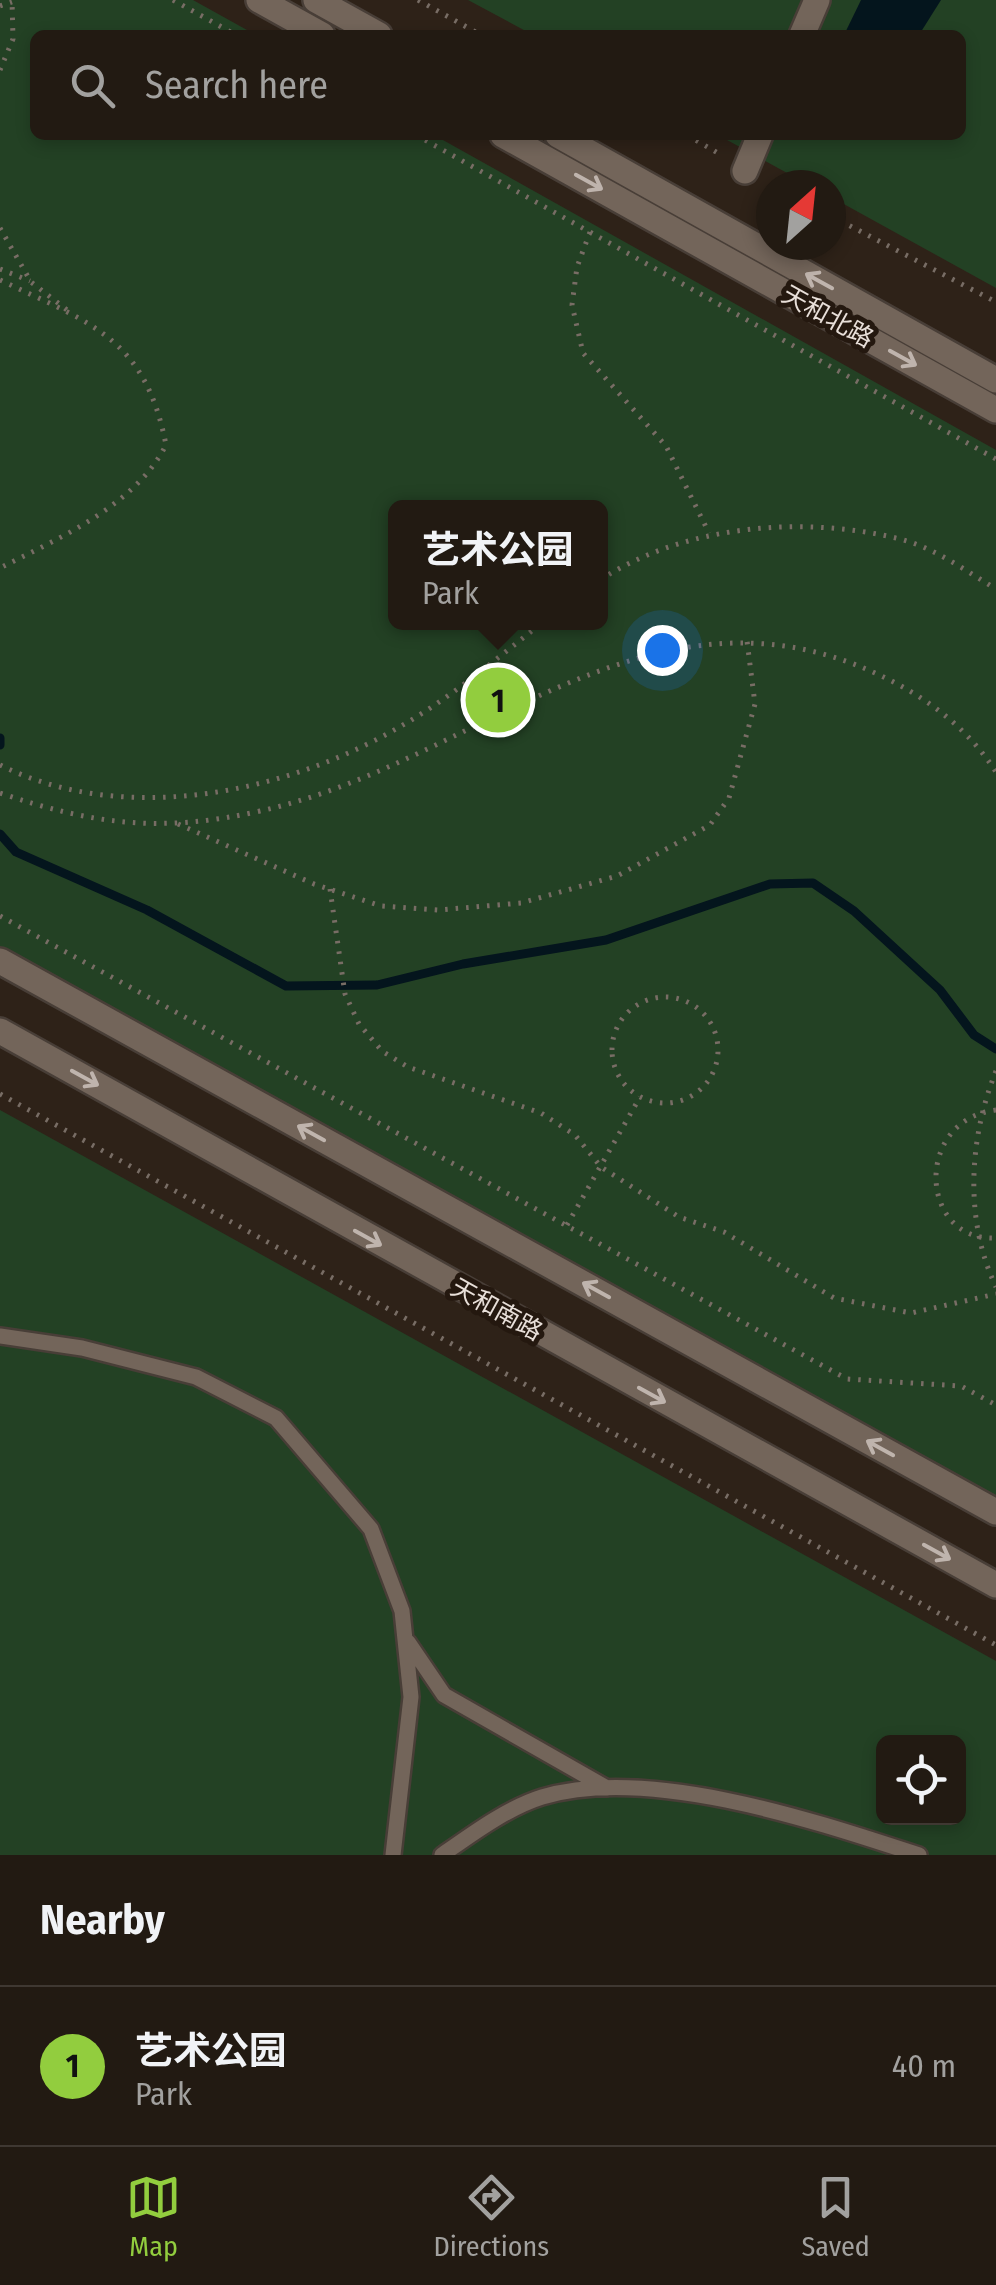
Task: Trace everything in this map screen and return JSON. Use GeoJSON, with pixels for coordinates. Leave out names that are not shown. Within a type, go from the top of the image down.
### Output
{"type":"FeatureCollection","features":[{"type":"Feature","properties":{"kind":"street"},"geometry":{"type":"LineString","coordinates":[[259,0],[313,30]]}},
{"type":"Feature","properties":{"kind":"street"},"geometry":{"type":"LineString","coordinates":[[316,0],[370,30]]}},
{"type":"Feature","properties":{"kind":"street"},"geometry":{"type":"LineString","coordinates":[[804,30],[817,0]]}},
{"type":"Feature","properties":{"kind":"street","name":"天和北路"},"geometry":{"type":"LineString","coordinates":[[512,140],[996,410]]}},
{"type":"Feature","properties":{"kind":"street","name":"天和北路"},"geometry":{"type":"LineString","coordinates":[[567,140],[996,380]]}},
{"type":"Feature","properties":{"kind":"street"},"geometry":{"type":"LineString","coordinates":[[745,171],[758,140]]}},
{"type":"Feature","properties":{"kind":"street"},"geometry":{"type":"LineString","coordinates":[[0,961],[996,1512]]}},
{"type":"Feature","properties":{"kind":"street","name":"天和南路"},"geometry":{"type":"LineString","coordinates":[[0,1030],[996,1585]]}},
{"type":"Feature","properties":{"kind":"lane"},"geometry":{"type":"LineString","coordinates":[[0,1336],[82,1348],[196,1378],[276,1418],[371,1529],[402,1611],[412,1698],[393,1855]]}},
{"type":"Feature","properties":{"kind":"lane"},"geometry":{"type":"LineString","coordinates":[[405,1637],[444,1695],[610,1790]]}},
{"type":"Feature","properties":{"kind":"lane"},"geometry":{"type":"LineString","coordinates":[[442,1855],[476,1831],[540,1798],[610,1790],[694,1795],[826,1824],[919,1855]]}},
{"type":"Feature","properties":{"kind":"path"},"geometry":{"type":"LineString","coordinates":[[0,6],[13,0],[13,39],[0,70]]}},
{"type":"Feature","properties":{"kind":"path"},"geometry":{"type":"LineString","coordinates":[[173,0],[227,30]]}},
{"type":"Feature","properties":{"kind":"path"},"geometry":{"type":"LineString","coordinates":[[418,0],[472,30]]}},
{"type":"Feature","properties":{"kind":"path"},"geometry":{"type":"LineString","coordinates":[[425,140],[996,459]]}},
{"type":"Feature","properties":{"kind":"path"},"geometry":{"type":"LineString","coordinates":[[846,224],[996,302]]}},
{"type":"Feature","properties":{"kind":"path"},"geometry":{"type":"LineString","coordinates":[[0,228],[32,282]]}},
{"type":"Feature","properties":{"kind":"path"},"geometry":{"type":"LineString","coordinates":[[590,232],[577,267],[572,305],[582,353],[666,446],[709,533]]}},
{"type":"Feature","properties":{"kind":"path"},"geometry":{"type":"LineString","coordinates":[[0,270],[32,282],[132,358],[162,424],[166,445],[154,469],[84,524],[0,568]]}},
{"type":"Feature","properties":{"kind":"path"},"geometry":{"type":"LineString","coordinates":[[0,280],[75,316]]}},
{"type":"Feature","properties":{"kind":"path"},"geometry":{"type":"LineString","coordinates":[[608,575],[709,533],[811,529],[900,540],[942,556],[996,589]]}},
{"type":"Feature","properties":{"kind":"path"},"geometry":{"type":"LineString","coordinates":[[0,765],[83,792],[153,799],[260,783],[334,761],[409,722],[532,630]]}},
{"type":"Feature","properties":{"kind":"path"},"geometry":{"type":"LineString","coordinates":[[175,823],[330,890],[400,907],[438,910],[521,902],[617,876],[710,825],[735,781],[755,704],[746,640]]}},
{"type":"Feature","properties":{"kind":"path"},"geometry":{"type":"LineString","coordinates":[[0,793],[64,815],[113,824],[175,823],[262,811],[364,778],[613,664],[667,648],[746,640],[844,659],[893,681],[938,709],[978,744],[996,772]]}},
{"type":"Feature","properties":{"kind":"path"},"geometry":{"type":"LineString","coordinates":[[330,890],[345,994],[359,1024],[382,1051],[429,1077],[507,1097],[541,1112],[575,1134],[601,1167],[679,1216],[724,1232],[834,1298],[911,1314],[996,1291],[975,1210],[974,1147],[996,1071]]}},
{"type":"Feature","properties":{"kind":"path"},"geometry":{"type":"LineString","coordinates":[[0,916],[847,1379],[961,1386],[996,1406]]}},
{"type":"Feature","properties":{"kind":"path"},"geometry":{"type":"LineString","coordinates":[[649,998],[685,1000],[713,1025],[718,1043],[712,1075],[685,1100],[666,1103],[640,1097],[615,1070],[611,1052],[620,1020],[649,998]]}},
{"type":"Feature","properties":{"kind":"path"},"geometry":{"type":"LineString","coordinates":[[0,1094],[996,1645]]}},
{"type":"Feature","properties":{"kind":"path"},"geometry":{"type":"LineString","coordinates":[[566,1226],[640,1097]]}},
{"type":"Feature","properties":{"kind":"path"},"geometry":{"type":"LineString","coordinates":[[996,1110],[983,1112],[944,1138],[935,1176],[937,1201],[981,1239],[996,1238]]}},
{"type":"Feature","properties":{"kind":"green space"},"geometry":{"type":"Polygon","coordinates":[[[0,0],[193,0],[247,30],[30,30],[30,140],[443,140],[996,450],[996,1502],[0,951],[0,0]]]}},
{"type":"Feature","properties":{"kind":"green space"},"geometry":{"type":"Polygon","coordinates":[[[468,0],[996,0],[996,288],[846,205],[846,170],[782,170],[727,140],[966,140],[966,30],[524,30],[468,0]]]}},
{"type":"Feature","properties":{"kind":"green space"},"geometry":{"type":"Polygon","coordinates":[[[0,1110],[996,1661],[996,1855],[0,1855],[0,1110]]]}},
{"type":"Feature","properties":{"kind":"water"},"geometry":{"type":"Polygon","coordinates":[[[861,0],[941,0],[922,30],[846,30],[861,0]]]}},
{"type":"Feature","properties":{"kind":"waterway"},"geometry":{"type":"LineString","coordinates":[[0,738],[0,745]]}},
{"type":"Feature","properties":{"kind":"waterway"},"geometry":{"type":"LineString","coordinates":[[0,834],[16,852],[147,910],[286,986],[377,985],[463,964],[606,940],[770,884],[813,883],[854,911],[940,990],[974,1035],[996,1049]]}},
{"type":"Feature","properties":{"kind":"place","name":"艺术公园"},"geometry":{"type":"Point","coordinates":[498,700]}}]}
